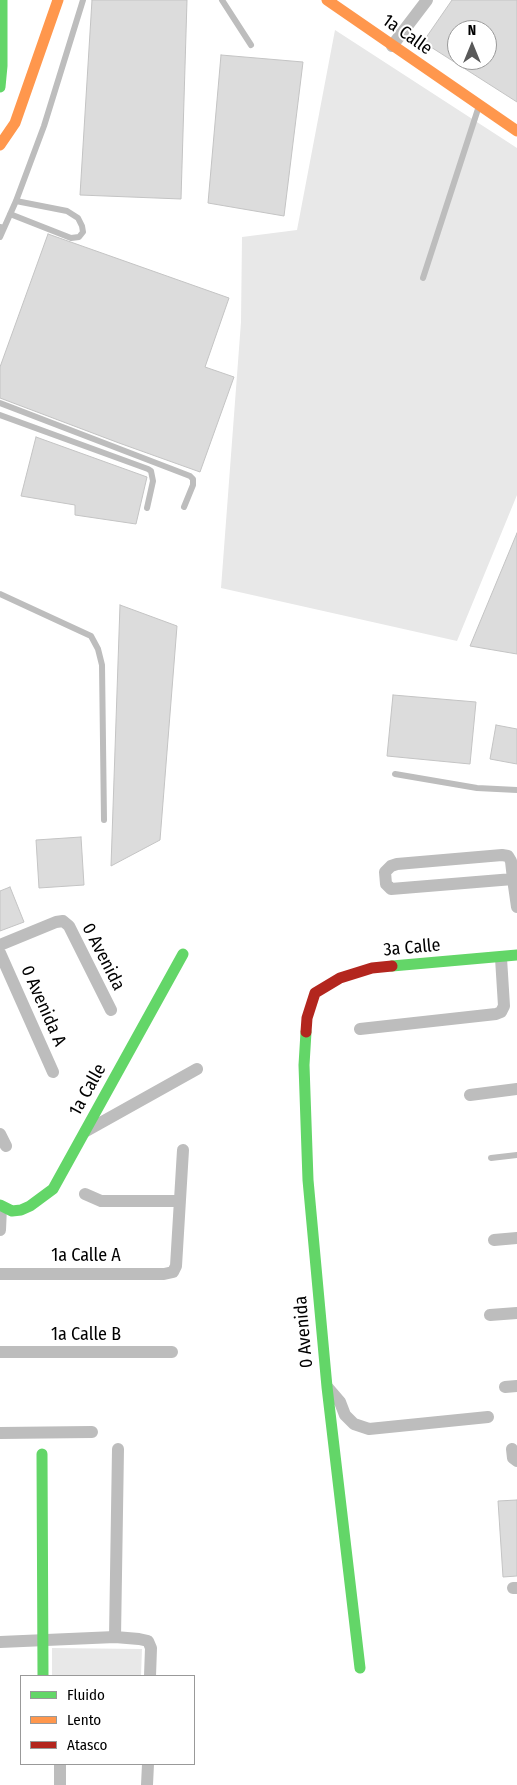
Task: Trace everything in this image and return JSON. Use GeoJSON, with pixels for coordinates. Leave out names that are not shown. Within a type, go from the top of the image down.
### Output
{"type":"FeatureCollection","features":[{"type":"Feature","properties":{"kind":"main road"},"geometry":{"type":"LineString","coordinates":[[0,87],[2,66],[2,0]]}},
{"type":"Feature","properties":{"kind":"main road"},"geometry":{"type":"LineString","coordinates":[[0,145],[15,122],[58,0]]}},
{"type":"Feature","properties":{"kind":"main road","name":"1a Calle"},"geometry":{"type":"LineString","coordinates":[[327,0],[517,131]]}},
{"type":"Feature","properties":{"kind":"main road","name":"1a Calle"},"geometry":{"type":"LineString","coordinates":[[1,1206],[12,1211],[21,1210],[30,1206],[53,1189],[183,954]]}},
{"type":"Feature","properties":{"kind":"main road","name":"3a Calle"},"geometry":{"type":"LineString","coordinates":[[315,993],[340,978],[372,968],[501,958],[517,955]]}},
{"type":"Feature","properties":{"kind":"main road","name":"0 Avenida"},"geometry":{"type":"LineString","coordinates":[[315,993],[307,1018],[304,1065],[308,1180],[327,1387],[360,1668]]}},
{"type":"Feature","properties":{"kind":"main road"},"geometry":{"type":"LineString","coordinates":[[42,1454],[43,1675]]}},
{"type":"Feature","properties":{"kind":"street"},"geometry":{"type":"LineString","coordinates":[[392,46],[427,0]]}},
{"type":"Feature","properties":{"kind":"street"},"geometry":{"type":"LineString","coordinates":[[514,879],[391,889],[386,884],[385,872],[391,866],[397,864],[508,856],[511,862],[514,879],[517,907]]}},
{"type":"Feature","properties":{"kind":"street","name":"0 Avenida"},"geometry":{"type":"LineString","coordinates":[[0,944],[63,921],[68,926],[111,1010]]}},
{"type":"Feature","properties":{"kind":"street","name":"0 Avenida A"},"geometry":{"type":"LineString","coordinates":[[0,953],[53,1072]]}},
{"type":"Feature","properties":{"kind":"street"},"geometry":{"type":"LineString","coordinates":[[360,1029],[501,1012],[504,1006],[501,958]]}},
{"type":"Feature","properties":{"kind":"street"},"geometry":{"type":"LineString","coordinates":[[85,1132],[197,1069]]}},
{"type":"Feature","properties":{"kind":"street"},"geometry":{"type":"LineString","coordinates":[[470,1095],[517,1089]]}},
{"type":"Feature","properties":{"kind":"street"},"geometry":{"type":"LineString","coordinates":[[0,1134],[6,1146]]}},
{"type":"Feature","properties":{"kind":"street"},"geometry":{"type":"LineString","coordinates":[[85,1194],[101,1201],[179,1201],[183,1150]]}},
{"type":"Feature","properties":{"kind":"street","name":"1a Calle A"},"geometry":{"type":"LineString","coordinates":[[0,1274],[164,1274],[173,1272],[176,1266],[179,1201]]}},
{"type":"Feature","properties":{"kind":"street"},"geometry":{"type":"LineString","coordinates":[[0,1230],[1,1206]]}},
{"type":"Feature","properties":{"kind":"street"},"geometry":{"type":"LineString","coordinates":[[494,1240],[517,1238]]}},
{"type":"Feature","properties":{"kind":"street"},"geometry":{"type":"LineString","coordinates":[[490,1315],[517,1313]]}},
{"type":"Feature","properties":{"kind":"street","name":"1a Calle B"},"geometry":{"type":"LineString","coordinates":[[0,1352],[172,1352]]}},
{"type":"Feature","properties":{"kind":"street"},"geometry":{"type":"LineString","coordinates":[[327,1387],[340,1402],[345,1414],[354,1424],[369,1429],[488,1417]]}},
{"type":"Feature","properties":{"kind":"street"},"geometry":{"type":"LineString","coordinates":[[0,1433],[92,1432]]}},
{"type":"Feature","properties":{"kind":"street"},"geometry":{"type":"LineString","coordinates":[[115,1637],[118,1448]]}},
{"type":"Feature","properties":{"kind":"street"},"geometry":{"type":"LineString","coordinates":[[0,1642],[115,1637],[148,1641],[151,1648],[150,1675]]}},
{"type":"Feature","properties":{"kind":"street"},"geometry":{"type":"LineString","coordinates":[[60,1765],[60,1785]]}},
{"type":"Feature","properties":{"kind":"street"},"geometry":{"type":"LineString","coordinates":[[147,1785],[148,1765]]}},
{"type":"Feature","properties":{"kind":"lane"},"geometry":{"type":"LineString","coordinates":[[0,237],[2,228],[16,201],[44,126],[83,0]]}},
{"type":"Feature","properties":{"kind":"lane"},"geometry":{"type":"LineString","coordinates":[[222,0],[251,45]]}},
{"type":"Feature","properties":{"kind":"lane"},"geometry":{"type":"LineString","coordinates":[[422,278],[480,106]]}},
{"type":"Feature","properties":{"kind":"lane"},"geometry":{"type":"LineString","coordinates":[[10,214],[71,238],[78,237],[83,232],[78,218],[67,212],[16,201]]}},
{"type":"Feature","properties":{"kind":"lane"},"geometry":{"type":"LineString","coordinates":[[0,402],[190,476],[193,479],[193,485],[184,507]]}},
{"type":"Feature","properties":{"kind":"lane"},"geometry":{"type":"LineString","coordinates":[[0,415],[152,471],[153,481],[147,508]]}},
{"type":"Feature","properties":{"kind":"lane"},"geometry":{"type":"LineString","coordinates":[[0,594],[91,636],[98,649],[102,665],[104,820]]}},
{"type":"Feature","properties":{"kind":"lane"},"geometry":{"type":"LineString","coordinates":[[394,774],[477,788],[517,790]]}},
{"type":"Feature","properties":{"kind":"lane"},"geometry":{"type":"LineString","coordinates":[[491,1158],[517,1155]]}},
{"type":"Feature","properties":{"kind":"shaded area"},"geometry":{"type":"Polygon","coordinates":[[[335,30],[517,148],[517,495],[457,641],[221,588],[241,322],[242,237],[297,230],[335,30]]]}},
{"type":"Feature","properties":{"kind":"shaded area"},"geometry":{"type":"Polygon","coordinates":[[[52,1648],[142,1649],[141,1675],[52,1675],[52,1648]]]}},
{"type":"Feature","properties":{"kind":"building"},"geometry":{"type":"Polygon","coordinates":[[[92,0],[187,0],[181,199],[80,195],[92,0]]]}},
{"type":"Feature","properties":{"kind":"building"},"geometry":{"type":"Polygon","coordinates":[[[452,0],[517,0],[517,102],[467,70],[497,70],[497,20],[447,20],[447,57],[423,42],[452,0]]]}},
{"type":"Feature","properties":{"kind":"building"},"geometry":{"type":"Polygon","coordinates":[[[221,55],[303,62],[284,216],[208,203],[221,55]]]}},
{"type":"Feature","properties":{"kind":"building"},"geometry":{"type":"Polygon","coordinates":[[[48,234],[229,298],[205,367],[234,377],[200,472],[0,398],[0,367],[48,234]]]}},
{"type":"Feature","properties":{"kind":"building"},"geometry":{"type":"Polygon","coordinates":[[[36,437],[147,477],[136,524],[75,515],[75,505],[21,496],[36,437]]]}},
{"type":"Feature","properties":{"kind":"building"},"geometry":{"type":"Polygon","coordinates":[[[517,533],[517,654],[470,646],[517,533]]]}},
{"type":"Feature","properties":{"kind":"building"},"geometry":{"type":"Polygon","coordinates":[[[120,605],[177,626],[160,840],[111,866],[120,605]]]}},
{"type":"Feature","properties":{"kind":"building"},"geometry":{"type":"Polygon","coordinates":[[[393,695],[476,702],[470,764],[387,756],[393,695]]]}},
{"type":"Feature","properties":{"kind":"building"},"geometry":{"type":"Polygon","coordinates":[[[496,725],[517,729],[517,764],[490,759],[496,725]]]}},
{"type":"Feature","properties":{"kind":"building"},"geometry":{"type":"Polygon","coordinates":[[[81,837],[84,885],[39,888],[36,840],[81,837]]]}},
{"type":"Feature","properties":{"kind":"building"},"geometry":{"type":"Polygon","coordinates":[[[10,887],[24,922],[0,931],[0,891],[10,887]]]}},
{"type":"Feature","properties":{"kind":"building"},"geometry":{"type":"Polygon","coordinates":[[[517,1500],[517,1576],[503,1577],[498,1501],[517,1500]]]}},
{"type":"Feature","properties":{"kind":"traffic: fast"},"geometry":{"type":"LineString","coordinates":[[0,87],[2,66],[2,0]]}},
{"type":"Feature","properties":{"kind":"traffic: fast"},"geometry":{"type":"LineString","coordinates":[[0,1205],[12,1211],[21,1210],[30,1206],[53,1189],[183,954]]}},
{"type":"Feature","properties":{"kind":"traffic: fast"},"geometry":{"type":"LineString","coordinates":[[392,966],[517,955]]}},
{"type":"Feature","properties":{"kind":"traffic: fast"},"geometry":{"type":"LineString","coordinates":[[306,1032],[304,1065],[308,1180],[327,1387],[360,1668]]}},
{"type":"Feature","properties":{"kind":"traffic: fast"},"geometry":{"type":"LineString","coordinates":[[42,1454],[43,1675]]}},
{"type":"Feature","properties":{"kind":"traffic: slow"},"geometry":{"type":"LineString","coordinates":[[0,145],[15,123],[58,0]]}},
{"type":"Feature","properties":{"kind":"traffic: slow"},"geometry":{"type":"LineString","coordinates":[[327,0],[517,131]]}},
{"type":"Feature","properties":{"kind":"traffic: jam"},"geometry":{"type":"LineString","coordinates":[[306,1032],[307,1018],[315,993],[340,978],[372,968],[392,966]]}}]}
